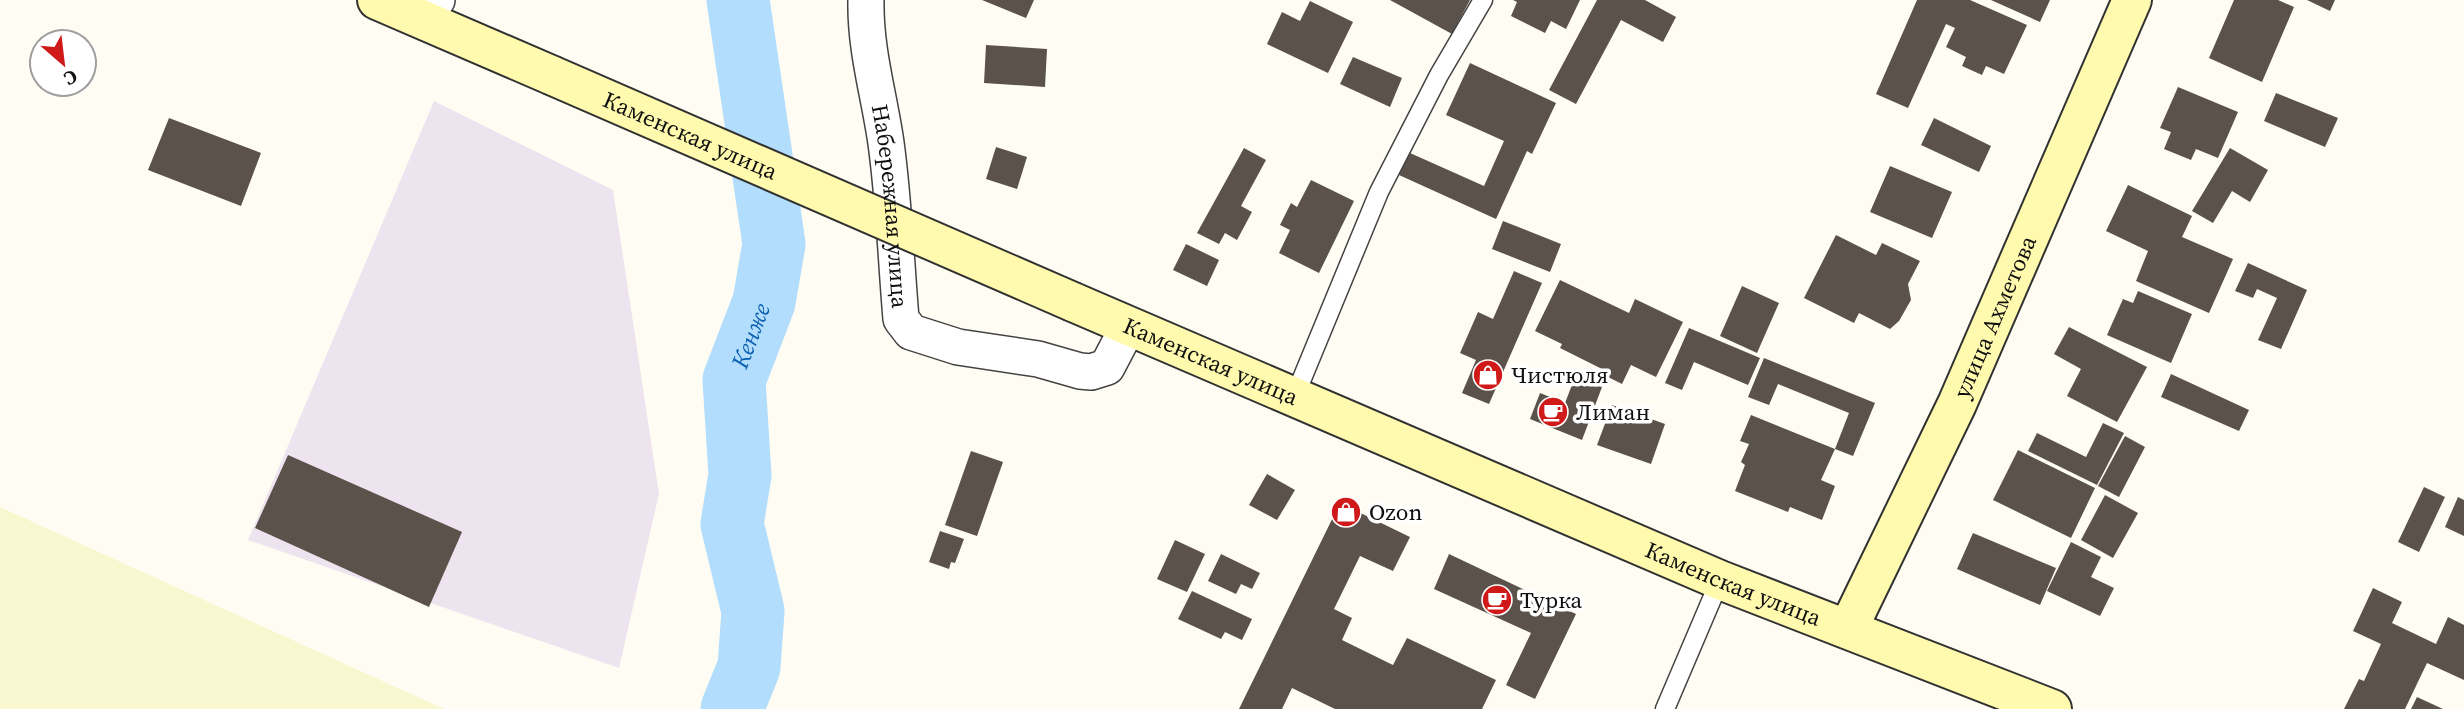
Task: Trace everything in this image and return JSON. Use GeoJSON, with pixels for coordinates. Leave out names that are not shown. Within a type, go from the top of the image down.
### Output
{"type":"FeatureCollection","features":[{"type":"Feature","properties":{"kind":"street","name":"Каменская улица"},"geometry":{"type":"LineString","coordinates":[[377,0],[428,9],[551,75],[1294,398],[1720,580],[2052,709]]}},
{"type":"Feature","properties":{"kind":"street","name":"Набережная улица"},"geometry":{"type":"LineString","coordinates":[[866,0],[869,62],[885,136],[901,318],[906,325],[911,331],[937,342],[1038,359],[1091,372],[1107,367],[1129,325]]}},
{"type":"Feature","properties":{"kind":"street","name":"улица Ахметова"},"geometry":{"type":"LineString","coordinates":[[1848,629],[1956,404],[2132,0]]}},
{"type":"Feature","properties":{"kind":"lane"},"geometry":{"type":"LineString","coordinates":[[1294,398],[1379,192],[1439,75],[1483,0]]}},
{"type":"Feature","properties":{"kind":"lane"},"geometry":{"type":"LineString","coordinates":[[1665,709],[1720,580]]}},
{"type":"Feature","properties":{"kind":"shaded area"},"geometry":{"type":"Polygon","coordinates":[[[434,101],[613,190],[659,494],[619,668],[248,540],[434,101]]]}},
{"type":"Feature","properties":{"kind":"shaded area"},"geometry":{"type":"Polygon","coordinates":[[[0,507],[444,709],[0,709],[0,507]]]}},
{"type":"Feature","properties":{"kind":"building"},"geometry":{"type":"Polygon","coordinates":[[[982,0],[1034,0],[1026,18],[982,0]]]}},
{"type":"Feature","properties":{"kind":"building"},"geometry":{"type":"Polygon","coordinates":[[[1390,0],[1470,0],[1452,34],[1390,0]]]}},
{"type":"Feature","properties":{"kind":"building"},"geometry":{"type":"Polygon","coordinates":[[[1513,0],[1580,0],[1566,29],[1551,21],[1545,33],[1511,16],[1517,2],[1513,0]]]}},
{"type":"Feature","properties":{"kind":"building"},"geometry":{"type":"Polygon","coordinates":[[[1597,0],[1645,0],[1676,17],[1663,42],[1621,20],[1576,104],[1549,90],[1597,0]]]}},
{"type":"Feature","properties":{"kind":"building"},"geometry":{"type":"Polygon","coordinates":[[[1917,0],[1970,0],[2027,25],[2004,74],[1986,66],[1982,75],[1962,66],[1966,57],[1946,47],[1955,28],[1946,24],[1908,108],[1876,94],[1917,0]]]}},
{"type":"Feature","properties":{"kind":"building"},"geometry":{"type":"Polygon","coordinates":[[[1991,0],[2050,0],[2040,22],[1991,0]]]}},
{"type":"Feature","properties":{"kind":"building"},"geometry":{"type":"Polygon","coordinates":[[[2234,0],[2278,0],[2294,7],[2262,82],[2209,58],[2234,0]]]}},
{"type":"Feature","properties":{"kind":"building"},"geometry":{"type":"Polygon","coordinates":[[[2307,0],[2335,0],[2330,11],[2307,0]]]}},
{"type":"Feature","properties":{"kind":"building"},"geometry":{"type":"Polygon","coordinates":[[[1310,1],[1353,22],[1328,73],[1267,44],[1282,12],[1300,21],[1310,1]]]}},
{"type":"Feature","properties":{"kind":"building"},"geometry":{"type":"Polygon","coordinates":[[[986,45],[1047,49],[1045,87],[984,83],[986,45]]]}},
{"type":"Feature","properties":{"kind":"building"},"geometry":{"type":"Polygon","coordinates":[[[1353,57],[1402,78],[1390,107],[1340,84],[1353,57]]]}},
{"type":"Feature","properties":{"kind":"building"},"geometry":{"type":"Polygon","coordinates":[[[1470,63],[1556,103],[1532,154],[1527,151],[1496,219],[1399,175],[1410,153],[1484,186],[1504,141],[1446,115],[1470,63]]]}},
{"type":"Feature","properties":{"kind":"building"},"geometry":{"type":"Polygon","coordinates":[[[2178,87],[2238,112],[2218,158],[2196,149],[2191,160],[2164,149],[2171,132],[2160,128],[2178,87]]]}},
{"type":"Feature","properties":{"kind":"building"},"geometry":{"type":"Polygon","coordinates":[[[2276,93],[2338,118],[2325,147],[2264,121],[2276,93]]]}},
{"type":"Feature","properties":{"kind":"building"},"geometry":{"type":"Polygon","coordinates":[[[169,118],[261,153],[241,206],[148,170],[169,118]]]}},
{"type":"Feature","properties":{"kind":"building"},"geometry":{"type":"Polygon","coordinates":[[[1934,118],[1991,146],[1979,172],[1921,145],[1934,118]]]}},
{"type":"Feature","properties":{"kind":"building"},"geometry":{"type":"Polygon","coordinates":[[[996,147],[1027,157],[1017,189],[986,179],[996,147]]]}},
{"type":"Feature","properties":{"kind":"building"},"geometry":{"type":"Polygon","coordinates":[[[1244,148],[1266,160],[1241,206],[1252,212],[1237,240],[1225,233],[1219,244],[1197,233],[1244,148]]]}},
{"type":"Feature","properties":{"kind":"building"},"geometry":{"type":"Polygon","coordinates":[[[2230,148],[2268,170],[2250,202],[2232,191],[2213,223],[2192,211],[2230,148]]]}},
{"type":"Feature","properties":{"kind":"building"},"geometry":{"type":"Polygon","coordinates":[[[1890,166],[1952,192],[1932,238],[1870,212],[1890,166]]]}},
{"type":"Feature","properties":{"kind":"building"},"geometry":{"type":"Polygon","coordinates":[[[1311,180],[1354,201],[1319,273],[1279,253],[1290,230],[1280,225],[1291,203],[1297,207],[1311,180]]]}},
{"type":"Feature","properties":{"kind":"building"},"geometry":{"type":"Polygon","coordinates":[[[2128,185],[2192,216],[2182,237],[2233,259],[2209,313],[2136,281],[2148,251],[2106,231],[2128,185]]]}},
{"type":"Feature","properties":{"kind":"building"},"geometry":{"type":"Polygon","coordinates":[[[1503,221],[1561,244],[1550,272],[1492,249],[1503,221]]]}},
{"type":"Feature","properties":{"kind":"building"},"geometry":{"type":"Polygon","coordinates":[[[1836,235],[1876,255],[1882,243],[1920,261],[1908,284],[1911,300],[1899,321],[1890,329],[1859,313],[1854,323],[1804,298],[1836,235]]]}},
{"type":"Feature","properties":{"kind":"building"},"geometry":{"type":"Polygon","coordinates":[[[1186,244],[1219,260],[1207,286],[1173,270],[1186,244]]]}},
{"type":"Feature","properties":{"kind":"building"},"geometry":{"type":"Polygon","coordinates":[[[2248,263],[2307,290],[2281,349],[2258,340],[2277,298],[2257,289],[2253,298],[2235,291],[2248,263]]]}},
{"type":"Feature","properties":{"kind":"building"},"geometry":{"type":"Polygon","coordinates":[[[1514,271],[1542,283],[1489,404],[1462,393],[1476,360],[1460,353],[1478,312],[1493,319],[1514,271]]]}},
{"type":"Feature","properties":{"kind":"building"},"geometry":{"type":"Polygon","coordinates":[[[1560,280],[1629,313],[1635,299],[1683,322],[1656,377],[1631,365],[1622,384],[1600,373],[1602,369],[1560,348],[1562,344],[1535,331],[1560,280]]]}},
{"type":"Feature","properties":{"kind":"building"},"geometry":{"type":"Polygon","coordinates":[[[1742,286],[1779,303],[1757,353],[1720,336],[1742,286]]]}},
{"type":"Feature","properties":{"kind":"building"},"geometry":{"type":"Polygon","coordinates":[[[2138,291],[2192,314],[2171,363],[2107,335],[2123,299],[2133,303],[2138,291]]]}},
{"type":"Feature","properties":{"kind":"building"},"geometry":{"type":"Polygon","coordinates":[[[2069,327],[2147,367],[2117,422],[2067,396],[2081,369],[2054,354],[2069,327]]]}},
{"type":"Feature","properties":{"kind":"building"},"geometry":{"type":"Polygon","coordinates":[[[1689,328],[1760,358],[1748,385],[1694,362],[1682,390],[1665,383],[1689,328]]]}},
{"type":"Feature","properties":{"kind":"building"},"geometry":{"type":"Polygon","coordinates":[[[1764,358],[1875,403],[1853,456],[1835,449],[1849,413],[1778,384],[1769,405],[1748,397],[1764,358]]]}},
{"type":"Feature","properties":{"kind":"building"},"geometry":{"type":"Polygon","coordinates":[[[2171,374],[2249,410],[2239,431],[2161,397],[2171,374]]]}},
{"type":"Feature","properties":{"kind":"building"},"geometry":{"type":"Polygon","coordinates":[[[1575,377],[1602,387],[1582,440],[1530,419],[1540,393],[1565,403],[1575,377]]]}},
{"type":"Feature","properties":{"kind":"building"},"geometry":{"type":"Polygon","coordinates":[[[1612,405],[1665,424],[1651,464],[1597,445],[1612,405]]]}},
{"type":"Feature","properties":{"kind":"building"},"geometry":{"type":"Polygon","coordinates":[[[1751,415],[1835,449],[1821,480],[1835,486],[1822,520],[1790,507],[1788,512],[1735,491],[1745,465],[1741,462],[1749,444],[1740,441],[1751,415]]]}},
{"type":"Feature","properties":{"kind":"building"},"geometry":{"type":"Polygon","coordinates":[[[2103,423],[2124,433],[2097,485],[2028,451],[2037,433],[2086,457],[2103,423]]]}},
{"type":"Feature","properties":{"kind":"building"},"geometry":{"type":"Polygon","coordinates":[[[2125,436],[2145,447],[2119,497],[2098,486],[2125,436]]]}},
{"type":"Feature","properties":{"kind":"building"},"geometry":{"type":"Polygon","coordinates":[[[2018,450],[2095,488],[2071,538],[1993,500],[2018,450]]]}},
{"type":"Feature","properties":{"kind":"building"},"geometry":{"type":"Polygon","coordinates":[[[971,451],[1003,462],[977,536],[945,525],[971,451]]]}},
{"type":"Feature","properties":{"kind":"building"},"geometry":{"type":"Polygon","coordinates":[[[288,455],[462,532],[429,607],[255,528],[288,455]]]}},
{"type":"Feature","properties":{"kind":"building"},"geometry":{"type":"Polygon","coordinates":[[[1267,474],[1295,490],[1277,520],[1249,505],[1267,474]]]}},
{"type":"Feature","properties":{"kind":"building"},"geometry":{"type":"Polygon","coordinates":[[[2424,487],[2445,497],[2419,552],[2398,542],[2424,487]]]}},
{"type":"Feature","properties":{"kind":"building"},"geometry":{"type":"Polygon","coordinates":[[[2105,495],[2138,513],[2113,558],[2081,540],[2105,495]]]}},
{"type":"Feature","properties":{"kind":"building"},"geometry":{"type":"Polygon","coordinates":[[[2458,497],[2464,500],[2464,536],[2445,527],[2458,497]]]}},
{"type":"Feature","properties":{"kind":"building"},"geometry":{"type":"Polygon","coordinates":[[[1340,503],[1410,537],[1393,571],[1360,556],[1334,609],[1352,618],[1342,640],[1393,665],[1407,638],[1496,680],[1482,709],[1335,709],[1292,688],[1282,709],[1239,709],[1340,503]]]}},
{"type":"Feature","properties":{"kind":"building"},"geometry":{"type":"Polygon","coordinates":[[[940,531],[964,539],[955,563],[951,562],[949,569],[929,562],[940,531]]]}},
{"type":"Feature","properties":{"kind":"building"},"geometry":{"type":"Polygon","coordinates":[[[1973,533],[2056,568],[2040,605],[1957,569],[1973,533]]]}},
{"type":"Feature","properties":{"kind":"building"},"geometry":{"type":"Polygon","coordinates":[[[1175,540],[1205,554],[1187,592],[1157,579],[1175,540]]]}},
{"type":"Feature","properties":{"kind":"building"},"geometry":{"type":"Polygon","coordinates":[[[2071,542],[2101,557],[2091,577],[2114,588],[2100,616],[2047,591],[2071,542]]]}},
{"type":"Feature","properties":{"kind":"building"},"geometry":{"type":"Polygon","coordinates":[[[1221,554],[1260,573],[1252,589],[1241,584],[1236,594],[1208,581],[1221,554]]]}},
{"type":"Feature","properties":{"kind":"building"},"geometry":{"type":"Polygon","coordinates":[[[1449,554],[1576,614],[1535,699],[1506,685],[1531,633],[1434,589],[1449,554]]]}},
{"type":"Feature","properties":{"kind":"building"},"geometry":{"type":"Polygon","coordinates":[[[2373,588],[2402,602],[2392,623],[2436,644],[2448,617],[2464,625],[2464,680],[2427,663],[2405,709],[2344,709],[2359,679],[2364,681],[2381,644],[2353,631],[2373,588]]]}},
{"type":"Feature","properties":{"kind":"building"},"geometry":{"type":"Polygon","coordinates":[[[1192,591],[1252,619],[1242,640],[1225,632],[1221,639],[1178,619],[1192,591]]]}},
{"type":"Feature","properties":{"kind":"building"},"geometry":{"type":"Polygon","coordinates":[[[2417,697],[2443,709],[2411,709],[2417,697]]]}},
{"type":"Feature","properties":{"kind":"waterway","name":"Кенже"},"geometry":{"type":"LineString","coordinates":[[732,709],[749,667],[753,611],[732,524],[740,475],[734,380],[764,302],[774,244],[738,0]]}},
{"type":"Feature","properties":{"kind":"place","name":"Чистюля"},"geometry":{"type":"Point","coordinates":[1488,375]}},
{"type":"Feature","properties":{"kind":"place","name":"Лиман"},"geometry":{"type":"Point","coordinates":[1553,412]}},
{"type":"Feature","properties":{"kind":"place","name":"Ozon"},"geometry":{"type":"Point","coordinates":[1346,512]}},
{"type":"Feature","properties":{"kind":"place","name":"Турка"},"geometry":{"type":"Point","coordinates":[1497,600]}}]}
